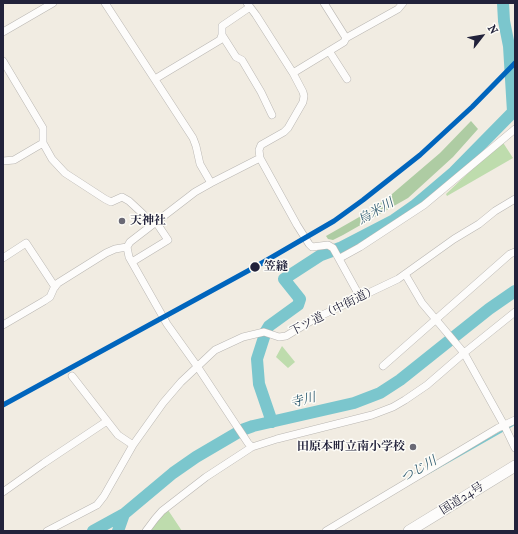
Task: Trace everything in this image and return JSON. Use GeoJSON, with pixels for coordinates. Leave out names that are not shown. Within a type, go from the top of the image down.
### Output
{"type":"FeatureCollection","features":[{"type":"Feature","properties":{"kind":"highway","name":"国道24号"},"geometry":{"type":"LineString","coordinates":[[409,531],[515,466]]}},
{"type":"Feature","properties":{"kind":"street"},"geometry":{"type":"LineString","coordinates":[[3,32],[53,3]]}},
{"type":"Feature","properties":{"kind":"street"},"geometry":{"type":"LineString","coordinates":[[105,3],[193,138],[200,164],[211,183]]}},
{"type":"Feature","properties":{"kind":"street"},"geometry":{"type":"LineString","coordinates":[[324,3],[346,38]]}},
{"type":"Feature","properties":{"kind":"street"},"geometry":{"type":"LineString","coordinates":[[293,73],[344,42],[346,38],[398,9],[403,3]]}},
{"type":"Feature","properties":{"kind":"street"},"geometry":{"type":"LineString","coordinates":[[155,79],[220,40],[222,35],[222,26],[249,5],[293,73],[304,96],[303,102],[288,128],[284,132],[261,145],[259,150],[260,158],[309,244],[312,247],[328,245],[333,248],[340,258],[360,297]]}},
{"type":"Feature","properties":{"kind":"street"},"geometry":{"type":"LineString","coordinates":[[222,35],[236,57],[242,60],[272,115]]}},
{"type":"Feature","properties":{"kind":"street"},"geometry":{"type":"LineString","coordinates":[[330,51],[347,79]]}},
{"type":"Feature","properties":{"kind":"street"},"geometry":{"type":"LineString","coordinates":[[3,61],[43,128],[43,143],[52,159],[65,173],[104,199],[111,202],[122,197],[129,200],[143,214],[149,227]]}},
{"type":"Feature","properties":{"kind":"street"},"geometry":{"type":"LineString","coordinates":[[340,258],[360,247],[424,205],[515,129]]}},
{"type":"Feature","properties":{"kind":"street"},"geometry":{"type":"LineString","coordinates":[[3,161],[14,160],[43,143]]}},
{"type":"Feature","properties":{"kind":"street"},"geometry":{"type":"LineString","coordinates":[[250,445],[155,306],[129,256],[127,247],[130,242],[195,192],[260,158]]}},
{"type":"Feature","properties":{"kind":"street","name":"下ツ道（中街道）"},"geometry":{"type":"LineString","coordinates":[[47,531],[97,505],[104,496],[133,445],[163,403],[197,366],[215,350],[243,337],[264,332],[279,337],[286,336],[316,318],[398,279],[454,239],[479,224],[495,210],[515,199]]}},
{"type":"Feature","properties":{"kind":"street"},"geometry":{"type":"LineString","coordinates":[[132,262],[168,240],[156,222]]}},
{"type":"Feature","properties":{"kind":"street"},"geometry":{"type":"LineString","coordinates":[[3,258],[26,243],[55,287]]}},
{"type":"Feature","properties":{"kind":"street"},"geometry":{"type":"LineString","coordinates":[[3,325],[50,297],[55,287],[106,253],[115,249],[127,247]]}},
{"type":"Feature","properties":{"kind":"street"},"geometry":{"type":"LineString","coordinates":[[383,366],[437,320],[510,254],[515,252]]}},
{"type":"Feature","properties":{"kind":"street"},"geometry":{"type":"LineString","coordinates":[[405,274],[422,303],[463,351],[515,448]]}},
{"type":"Feature","properties":{"kind":"street"},"geometry":{"type":"LineString","coordinates":[[146,531],[155,519],[169,506],[206,476],[250,445],[372,416],[393,407],[427,385],[463,351],[515,312]]}},
{"type":"Feature","properties":{"kind":"street"},"geometry":{"type":"LineString","coordinates":[[72,376],[118,435],[133,445]]}},
{"type":"Feature","properties":{"kind":"street"},"geometry":{"type":"LineString","coordinates":[[326,531],[515,420]]}},
{"type":"Feature","properties":{"kind":"street"},"geometry":{"type":"LineString","coordinates":[[3,492],[107,421]]}},
{"type":"Feature","properties":{"kind":"green space"},"geometry":{"type":"Polygon","coordinates":[[[471,121],[478,129],[453,157],[408,198],[343,235],[333,240],[328,239],[326,236],[368,212],[392,194],[440,153],[471,121]]]}},
{"type":"Feature","properties":{"kind":"green space"},"geometry":{"type":"Polygon","coordinates":[[[502,141],[513,158],[447,196],[446,194],[502,141]]]}},
{"type":"Feature","properties":{"kind":"green space"},"geometry":{"type":"Polygon","coordinates":[[[282,346],[295,362],[288,368],[276,357],[282,346]]]}},
{"type":"Feature","properties":{"kind":"green space"},"geometry":{"type":"Polygon","coordinates":[[[168,510],[182,531],[149,531],[161,516],[168,510]]]}},
{"type":"Feature","properties":{"kind":"waterway","name":"烏米川"},"geometry":{"type":"LineString","coordinates":[[272,422],[259,384],[257,359],[269,326],[298,305],[300,299],[284,279],[321,255],[340,248],[394,220],[414,206],[454,172],[513,112],[509,46],[504,21],[503,3]]}},
{"type":"Feature","properties":{"kind":"waterway","name":"寺川"},"geometry":{"type":"LineString","coordinates":[[93,531],[124,514],[173,473],[196,457],[242,430],[253,426],[354,403],[380,393],[400,380],[489,309],[515,291]]}},
{"type":"Feature","properties":{"kind":"waterway","name":"つじ川"},"geometry":{"type":"LineString","coordinates":[[427,474],[515,424]]}},
{"type":"Feature","properties":{"kind":"waterway"},"geometry":{"type":"LineString","coordinates":[[118,531],[124,514]]}},
{"type":"Feature","properties":{"kind":"transit line"},"geometry":{"type":"LineString","coordinates":[[3,405],[255,267],[334,221],[420,155],[472,107],[515,63]]}},
{"type":"Feature","properties":{"kind":"place","name":"天神社"},"geometry":{"type":"Point","coordinates":[122,221]}},
{"type":"Feature","properties":{"kind":"place","name":"笠縫"},"geometry":{"type":"Point","coordinates":[255,267]}},
{"type":"Feature","properties":{"kind":"place","name":"田原本町立南小学校"},"geometry":{"type":"Point","coordinates":[413,447]}}]}
